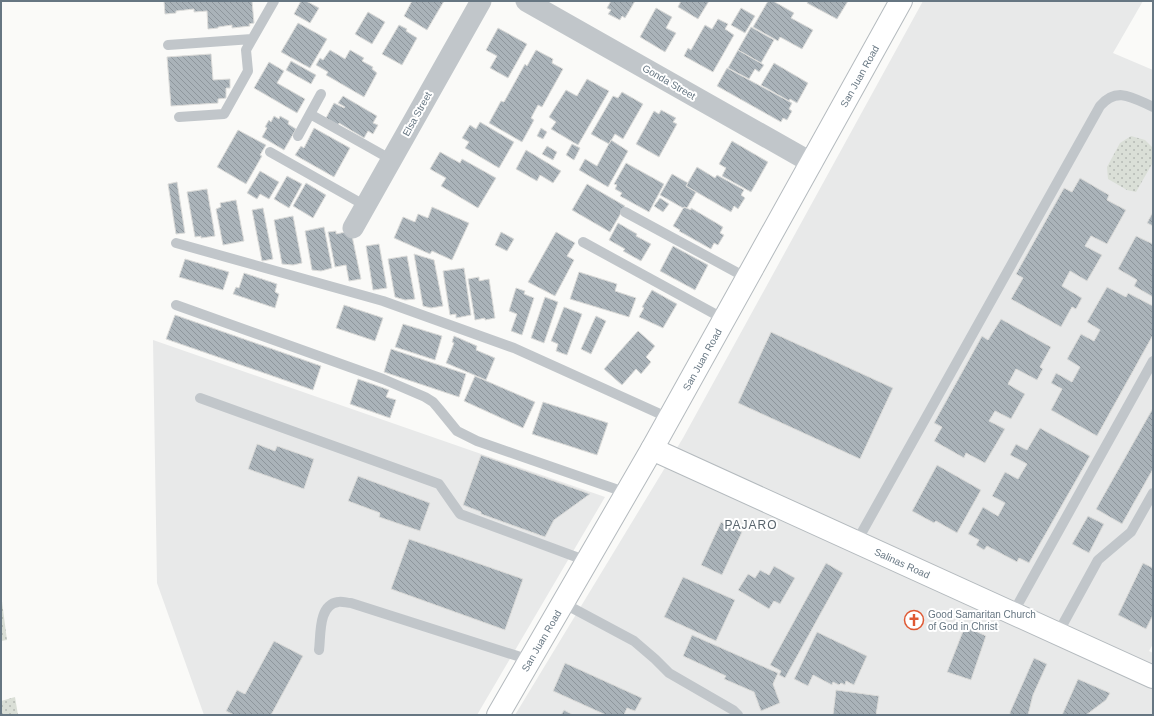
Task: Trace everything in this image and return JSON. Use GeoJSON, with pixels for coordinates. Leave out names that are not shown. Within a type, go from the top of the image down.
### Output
{"type":"FeatureCollection","features":[{"type":"Feature","properties":{"kind":"main road","name":"San Juan Road"},"geometry":{"type":"LineString","coordinates":[[498,715],[669,418],[901,1]]}},
{"type":"Feature","properties":{"kind":"main road","name":"Salinas Road"},"geometry":{"type":"LineString","coordinates":[[652,448],[1153,676]]}},
{"type":"Feature","properties":{"kind":"street","name":"Elsa Street"},"geometry":{"type":"LineString","coordinates":[[353,228],[481,1]]}},
{"type":"Feature","properties":{"kind":"street","name":"Gonda Street"},"geometry":{"type":"LineString","coordinates":[[526,1],[812,163]]}},
{"type":"Feature","properties":{"kind":"lane"},"geometry":{"type":"LineString","coordinates":[[179,117],[224,114],[248,71],[246,50],[274,1]]}},
{"type":"Feature","properties":{"kind":"lane"},"geometry":{"type":"LineString","coordinates":[[168,45],[252,39]]}},
{"type":"Feature","properties":{"kind":"lane"},"geometry":{"type":"LineString","coordinates":[[298,136],[321,94]]}},
{"type":"Feature","properties":{"kind":"lane"},"geometry":{"type":"LineString","coordinates":[[857,541],[1100,106],[1106,99],[1113,95],[1122,94],[1153,107]]}},
{"type":"Feature","properties":{"kind":"lane"},"geometry":{"type":"LineString","coordinates":[[310,114],[392,160]]}},
{"type":"Feature","properties":{"kind":"lane"},"geometry":{"type":"LineString","coordinates":[[270,152],[366,206]]}},
{"type":"Feature","properties":{"kind":"lane"},"geometry":{"type":"LineString","coordinates":[[625,212],[747,278]]}},
{"type":"Feature","properties":{"kind":"lane"},"geometry":{"type":"LineString","coordinates":[[583,242],[724,319]]}},
{"type":"Feature","properties":{"kind":"lane"},"geometry":{"type":"LineString","coordinates":[[176,243],[384,301],[514,348],[669,418]]}},
{"type":"Feature","properties":{"kind":"lane"},"geometry":{"type":"LineString","coordinates":[[176,306],[384,379],[425,397],[432,402],[457,431],[464,435],[477,441],[627,492]]}},
{"type":"Feature","properties":{"kind":"lane"},"geometry":{"type":"LineString","coordinates":[[1014,613],[1153,361]]}},
{"type":"Feature","properties":{"kind":"lane"},"geometry":{"type":"LineString","coordinates":[[200,398],[440,484],[460,514],[588,561]]}},
{"type":"Feature","properties":{"kind":"lane"},"geometry":{"type":"LineString","coordinates":[[1058,633],[1098,560],[1130,532],[1153,493]]}},
{"type":"Feature","properties":{"kind":"lane"},"geometry":{"type":"LineString","coordinates":[[319,650],[322,617],[328,606],[338,602],[351,603],[530,660]]}},
{"type":"Feature","properties":{"kind":"lane"},"geometry":{"type":"LineString","coordinates":[[563,603],[634,641],[669,673],[733,710],[738,715]]}},
{"type":"Feature","properties":{"kind":"shaded area"},"geometry":{"type":"Polygon","coordinates":[[[923,1],[1143,1],[1113,53],[1153,70],[1153,644],[1149,651],[1153,653],[1153,715],[515,715],[683,438],[923,1]]]}},
{"type":"Feature","properties":{"kind":"shaded area"},"geometry":{"type":"Polygon","coordinates":[[[1131,136],[1145,140],[1153,148],[1152,164],[1136,192],[1127,190],[1108,179],[1107,167],[1120,143],[1131,136]]]}},
{"type":"Feature","properties":{"kind":"shaded area"},"geometry":{"type":"Polygon","coordinates":[[[153,340],[605,497],[477,715],[204,715],[157,583],[153,340]]]}},
{"type":"Feature","properties":{"kind":"shaded area"},"geometry":{"type":"Polygon","coordinates":[[[1,594],[7,640],[1,641],[1,594]]]}},
{"type":"Feature","properties":{"kind":"shaded area"},"geometry":{"type":"Polygon","coordinates":[[[15,697],[18,715],[1,715],[1,701],[15,697]]]}},
{"type":"Feature","properties":{"kind":"building"},"geometry":{"type":"Polygon","coordinates":[[[164,1],[252,1],[254,23],[249,24],[250,26],[232,28],[232,25],[208,29],[207,11],[194,12],[194,9],[165,14],[164,1]]]}},
{"type":"Feature","properties":{"kind":"building"},"geometry":{"type":"Polygon","coordinates":[[[301,1],[306,1],[319,8],[310,23],[294,14],[301,1]]]}},
{"type":"Feature","properties":{"kind":"building"},"geometry":{"type":"Polygon","coordinates":[[[412,1],[444,1],[427,30],[404,16],[412,1]]]}},
{"type":"Feature","properties":{"kind":"building"},"geometry":{"type":"Polygon","coordinates":[[[611,1],[635,1],[625,18],[622,16],[620,20],[608,14],[611,10],[607,8],[611,1]]]}},
{"type":"Feature","properties":{"kind":"building"},"geometry":{"type":"Polygon","coordinates":[[[681,1],[709,1],[698,19],[678,7],[681,1]]]}},
{"type":"Feature","properties":{"kind":"building"},"geometry":{"type":"Polygon","coordinates":[[[768,1],[773,1],[794,13],[791,18],[813,30],[802,49],[780,37],[778,41],[753,27],[768,1]]]}},
{"type":"Feature","properties":{"kind":"building"},"geometry":{"type":"Polygon","coordinates":[[[808,1],[848,1],[837,19],[807,3],[808,1]]]}},
{"type":"Feature","properties":{"kind":"building"},"geometry":{"type":"Polygon","coordinates":[[[656,8],[672,17],[666,28],[676,33],[665,52],[640,37],[656,8]]]}},
{"type":"Feature","properties":{"kind":"building"},"geometry":{"type":"Polygon","coordinates":[[[741,8],[755,16],[745,33],[731,25],[741,8]]]}},
{"type":"Feature","properties":{"kind":"building"},"geometry":{"type":"Polygon","coordinates":[[[368,12],[385,22],[372,44],[355,34],[368,12]]]}},
{"type":"Feature","properties":{"kind":"building"},"geometry":{"type":"Polygon","coordinates":[[[718,19],[728,24],[725,29],[734,35],[713,72],[684,56],[688,48],[691,50],[705,25],[712,29],[718,19]]]}},
{"type":"Feature","properties":{"kind":"building"},"geometry":{"type":"Polygon","coordinates":[[[298,23],[327,39],[310,68],[281,52],[298,23]]]}},
{"type":"Feature","properties":{"kind":"building"},"geometry":{"type":"Polygon","coordinates":[[[399,25],[407,29],[406,31],[417,38],[402,65],[382,54],[399,25]]]}},
{"type":"Feature","properties":{"kind":"building"},"geometry":{"type":"Polygon","coordinates":[[[751,27],[774,40],[761,63],[738,50],[751,27]]]}},
{"type":"Feature","properties":{"kind":"building"},"geometry":{"type":"Polygon","coordinates":[[[498,28],[527,44],[508,78],[490,68],[497,56],[486,50],[498,28]]]}},
{"type":"Feature","properties":{"kind":"building"},"geometry":{"type":"Polygon","coordinates":[[[330,50],[345,59],[350,50],[364,58],[362,61],[373,67],[372,69],[377,73],[364,97],[326,75],[328,72],[316,65],[320,58],[323,60],[330,50]]]}},
{"type":"Feature","properties":{"kind":"building"},"geometry":{"type":"Polygon","coordinates":[[[536,50],[553,59],[552,63],[563,69],[542,107],[538,105],[531,118],[534,120],[522,142],[489,123],[501,101],[504,102],[525,64],[527,66],[536,50]]]}},
{"type":"Feature","properties":{"kind":"building"},"geometry":{"type":"Polygon","coordinates":[[[738,50],[764,65],[759,72],[755,69],[749,79],[728,68],[738,50]]]}},
{"type":"Feature","properties":{"kind":"building"},"geometry":{"type":"Polygon","coordinates":[[[211,54],[213,80],[230,79],[230,88],[226,88],[226,98],[218,99],[218,103],[171,106],[167,57],[211,54]]]}},
{"type":"Feature","properties":{"kind":"building"},"geometry":{"type":"Polygon","coordinates":[[[291,61],[316,75],[311,84],[286,70],[291,61]]]}},
{"type":"Feature","properties":{"kind":"building"},"geometry":{"type":"Polygon","coordinates":[[[269,62],[284,71],[277,83],[305,99],[297,113],[254,88],[269,62]]]}},
{"type":"Feature","properties":{"kind":"building"},"geometry":{"type":"Polygon","coordinates":[[[774,63],[808,83],[797,103],[790,99],[789,101],[761,85],[774,63]]]}},
{"type":"Feature","properties":{"kind":"building"},"geometry":{"type":"Polygon","coordinates":[[[727,68],[792,103],[789,109],[792,111],[787,120],[783,118],[781,122],[717,86],[727,68]]]}},
{"type":"Feature","properties":{"kind":"building"},"geometry":{"type":"Polygon","coordinates":[[[587,79],[609,91],[578,145],[551,129],[556,122],[549,117],[566,90],[577,96],[587,79]]]}},
{"type":"Feature","properties":{"kind":"building"},"geometry":{"type":"Polygon","coordinates":[[[622,92],[643,104],[623,139],[615,134],[609,144],[591,134],[613,96],[618,98],[622,92]]]}},
{"type":"Feature","properties":{"kind":"building"},"geometry":{"type":"Polygon","coordinates":[[[343,96],[377,116],[373,123],[378,125],[373,134],[368,131],[364,138],[339,123],[338,125],[326,118],[334,103],[344,108],[345,107],[338,103],[343,96]]]}},
{"type":"Feature","properties":{"kind":"building"},"geometry":{"type":"Polygon","coordinates":[[[661,110],[676,118],[673,122],[677,124],[659,157],[636,144],[654,111],[659,114],[661,110]]]}},
{"type":"Feature","properties":{"kind":"building"},"geometry":{"type":"Polygon","coordinates":[[[274,116],[279,119],[280,116],[289,121],[288,124],[296,129],[284,150],[262,137],[269,120],[271,122],[274,116]]]}},
{"type":"Feature","properties":{"kind":"building"},"geometry":{"type":"Polygon","coordinates":[[[480,122],[514,142],[499,168],[465,148],[469,142],[462,138],[470,125],[476,129],[480,122]]]}},
{"type":"Feature","properties":{"kind":"building"},"geometry":{"type":"Polygon","coordinates":[[[314,128],[350,148],[334,177],[295,155],[301,146],[304,148],[314,128]]]}},
{"type":"Feature","properties":{"kind":"building"},"geometry":{"type":"Polygon","coordinates":[[[541,128],[547,132],[543,139],[537,136],[541,128]]]}},
{"type":"Feature","properties":{"kind":"building"},"geometry":{"type":"Polygon","coordinates":[[[238,130],[266,145],[260,155],[262,156],[246,184],[217,167],[238,130]]]}},
{"type":"Feature","properties":{"kind":"building"},"geometry":{"type":"Polygon","coordinates":[[[611,140],[628,151],[608,187],[579,170],[585,159],[597,166],[611,140]]]}},
{"type":"Feature","properties":{"kind":"building"},"geometry":{"type":"Polygon","coordinates":[[[732,141],[768,162],[751,192],[722,176],[726,168],[719,164],[732,141]]]}},
{"type":"Feature","properties":{"kind":"building"},"geometry":{"type":"Polygon","coordinates":[[[572,144],[580,148],[574,160],[566,155],[572,144]]]}},
{"type":"Feature","properties":{"kind":"building"},"geometry":{"type":"Polygon","coordinates":[[[547,146],[557,152],[553,160],[542,154],[547,146]]]}},
{"type":"Feature","properties":{"kind":"building"},"geometry":{"type":"Polygon","coordinates":[[[526,150],[561,171],[553,183],[540,175],[537,181],[516,169],[526,150]]]}},
{"type":"Feature","properties":{"kind":"building"},"geometry":{"type":"Polygon","coordinates":[[[440,152],[460,163],[462,159],[496,178],[478,208],[441,186],[446,178],[430,169],[440,152]]]}},
{"type":"Feature","properties":{"kind":"building"},"geometry":{"type":"Polygon","coordinates":[[[626,163],[664,184],[649,212],[620,196],[622,193],[615,189],[617,185],[614,184],[626,163]]]}},
{"type":"Feature","properties":{"kind":"building"},"geometry":{"type":"Polygon","coordinates":[[[697,167],[715,178],[717,175],[744,190],[741,195],[745,198],[738,209],[734,206],[731,212],[686,186],[697,167]]]}},
{"type":"Feature","properties":{"kind":"building"},"geometry":{"type":"Polygon","coordinates":[[[260,171],[279,182],[269,199],[260,194],[257,199],[247,193],[260,171]]]}},
{"type":"Feature","properties":{"kind":"building"},"geometry":{"type":"Polygon","coordinates":[[[672,174],[688,183],[686,186],[696,192],[687,208],[683,208],[660,195],[672,174]]]}},
{"type":"Feature","properties":{"kind":"building"},"geometry":{"type":"Polygon","coordinates":[[[287,176],[302,184],[289,208],[274,199],[287,176]]]}},
{"type":"Feature","properties":{"kind":"building"},"geometry":{"type":"Polygon","coordinates":[[[1080,178],[1109,195],[1107,200],[1126,210],[1107,244],[1091,236],[1085,246],[1102,255],[1087,281],[1070,271],[1062,286],[1082,298],[1076,309],[1072,307],[1061,327],[1011,299],[1023,278],[1016,274],[1064,188],[1072,192],[1080,178]]]}},
{"type":"Feature","properties":{"kind":"building"},"geometry":{"type":"Polygon","coordinates":[[[177,182],[185,233],[176,234],[168,184],[177,182]]]}},
{"type":"Feature","properties":{"kind":"building"},"geometry":{"type":"Polygon","coordinates":[[[306,183],[326,195],[313,218],[293,206],[306,183]]]}},
{"type":"Feature","properties":{"kind":"building"},"geometry":{"type":"Polygon","coordinates":[[[587,184],[625,206],[610,232],[572,210],[587,184]]]}},
{"type":"Feature","properties":{"kind":"building"},"geometry":{"type":"Polygon","coordinates":[[[207,189],[215,236],[201,238],[201,236],[195,237],[187,192],[207,189]]]}},
{"type":"Feature","properties":{"kind":"building"},"geometry":{"type":"Polygon","coordinates":[[[660,198],[669,204],[663,212],[654,206],[660,198]]]}},
{"type":"Feature","properties":{"kind":"building"},"geometry":{"type":"Polygon","coordinates":[[[236,200],[244,241],[223,245],[216,209],[221,207],[220,203],[236,200]]]}},
{"type":"Feature","properties":{"kind":"building"},"geometry":{"type":"Polygon","coordinates":[[[432,207],[469,223],[452,260],[432,251],[430,254],[394,238],[403,217],[415,222],[418,214],[428,218],[432,207]]]}},
{"type":"Feature","properties":{"kind":"building"},"geometry":{"type":"Polygon","coordinates":[[[684,207],[691,210],[691,208],[723,227],[720,233],[724,235],[718,245],[714,243],[711,249],[673,226],[684,207]]]}},
{"type":"Feature","properties":{"kind":"building"},"geometry":{"type":"Polygon","coordinates":[[[263,208],[273,259],[262,261],[252,210],[263,208]]]}},
{"type":"Feature","properties":{"kind":"building"},"geometry":{"type":"Polygon","coordinates":[[[1153,212],[1153,226],[1147,223],[1153,212]]]}},
{"type":"Feature","properties":{"kind":"building"},"geometry":{"type":"Polygon","coordinates":[[[293,216],[302,263],[293,265],[282,264],[274,220],[293,216]]]}},
{"type":"Feature","properties":{"kind":"building"},"geometry":{"type":"Polygon","coordinates":[[[618,223],[637,234],[636,236],[651,244],[641,261],[623,251],[625,249],[609,240],[618,223]]]}},
{"type":"Feature","properties":{"kind":"building"},"geometry":{"type":"Polygon","coordinates":[[[324,227],[332,268],[321,271],[312,270],[305,231],[324,227]]]}},
{"type":"Feature","properties":{"kind":"building"},"geometry":{"type":"Polygon","coordinates":[[[336,231],[336,234],[351,231],[361,279],[349,281],[346,265],[335,267],[328,232],[336,231]]]}},
{"type":"Feature","properties":{"kind":"building"},"geometry":{"type":"Polygon","coordinates":[[[501,232],[514,239],[507,251],[495,245],[501,232]]]}},
{"type":"Feature","properties":{"kind":"building"},"geometry":{"type":"Polygon","coordinates":[[[556,232],[575,243],[567,256],[574,260],[555,296],[528,282],[556,232]]]}},
{"type":"Feature","properties":{"kind":"building"},"geometry":{"type":"Polygon","coordinates":[[[1136,236],[1153,244],[1153,297],[1134,286],[1137,280],[1118,269],[1136,236]]]}},
{"type":"Feature","properties":{"kind":"building"},"geometry":{"type":"Polygon","coordinates":[[[379,244],[387,288],[373,290],[366,246],[379,244]]]}},
{"type":"Feature","properties":{"kind":"building"},"geometry":{"type":"Polygon","coordinates":[[[673,246],[708,265],[695,290],[660,271],[673,246]]]}},
{"type":"Feature","properties":{"kind":"building"},"geometry":{"type":"Polygon","coordinates":[[[414,254],[434,260],[443,306],[431,308],[423,306],[414,254]]]}},
{"type":"Feature","properties":{"kind":"building"},"geometry":{"type":"Polygon","coordinates":[[[407,256],[415,299],[405,300],[395,297],[388,259],[407,256]]]}},
{"type":"Feature","properties":{"kind":"building"},"geometry":{"type":"Polygon","coordinates":[[[185,259],[229,272],[223,290],[179,277],[185,259]]]}},
{"type":"Feature","properties":{"kind":"building"},"geometry":{"type":"Polygon","coordinates":[[[464,268],[471,315],[456,318],[456,314],[450,315],[443,271],[464,268]]]}},
{"type":"Feature","properties":{"kind":"building"},"geometry":{"type":"Polygon","coordinates":[[[579,272],[617,284],[615,291],[636,298],[629,317],[570,299],[579,272]]]}},
{"type":"Feature","properties":{"kind":"building"},"geometry":{"type":"Polygon","coordinates":[[[244,273],[277,284],[275,292],[279,294],[275,308],[233,294],[236,287],[239,288],[244,273]]]}},
{"type":"Feature","properties":{"kind":"building"},"geometry":{"type":"Polygon","coordinates":[[[479,277],[479,281],[489,279],[495,318],[475,320],[468,279],[479,277]]]}},
{"type":"Feature","properties":{"kind":"building"},"geometry":{"type":"Polygon","coordinates":[[[1107,287],[1126,297],[1128,293],[1153,306],[1153,335],[1097,436],[1051,410],[1062,389],[1051,383],[1056,373],[1072,382],[1080,367],[1067,359],[1081,334],[1094,341],[1100,330],[1087,322],[1107,287]]]}},
{"type":"Feature","properties":{"kind":"building"},"geometry":{"type":"Polygon","coordinates":[[[516,288],[525,291],[524,294],[534,298],[522,335],[511,331],[517,314],[509,311],[516,288]]]}},
{"type":"Feature","properties":{"kind":"building"},"geometry":{"type":"Polygon","coordinates":[[[652,290],[677,304],[663,328],[639,317],[644,308],[642,307],[652,290]]]}},
{"type":"Feature","properties":{"kind":"building"},"geometry":{"type":"Polygon","coordinates":[[[545,297],[558,302],[544,343],[531,338],[545,297]]]}},
{"type":"Feature","properties":{"kind":"building"},"geometry":{"type":"Polygon","coordinates":[[[344,305],[383,318],[375,341],[336,328],[344,305]]]}},
{"type":"Feature","properties":{"kind":"building"},"geometry":{"type":"Polygon","coordinates":[[[564,307],[582,314],[567,355],[556,351],[558,344],[551,341],[564,307]]]}},
{"type":"Feature","properties":{"kind":"building"},"geometry":{"type":"Polygon","coordinates":[[[175,315],[321,366],[313,390],[166,339],[175,315]]]}},
{"type":"Feature","properties":{"kind":"building"},"geometry":{"type":"Polygon","coordinates":[[[596,316],[606,321],[591,354],[581,349],[596,316]]]}},
{"type":"Feature","properties":{"kind":"building"},"geometry":{"type":"Polygon","coordinates":[[[1001,319],[1051,347],[1040,367],[1043,369],[1037,380],[1016,369],[1008,384],[1025,394],[1011,419],[995,411],[989,421],[1005,429],[985,463],[966,453],[964,458],[934,441],[942,427],[934,423],[982,336],[988,340],[1001,319]]]}},
{"type":"Feature","properties":{"kind":"building"},"geometry":{"type":"Polygon","coordinates":[[[403,324],[442,336],[435,360],[395,347],[403,324]]]}},
{"type":"Feature","properties":{"kind":"building"},"geometry":{"type":"Polygon","coordinates":[[[638,331],[655,346],[646,357],[651,362],[641,374],[636,369],[622,385],[604,369],[638,331]]]}},
{"type":"Feature","properties":{"kind":"building"},"geometry":{"type":"Polygon","coordinates":[[[771,332],[893,388],[860,459],[738,403],[771,332]]]}},
{"type":"Feature","properties":{"kind":"building"},"geometry":{"type":"Polygon","coordinates":[[[454,336],[477,346],[476,350],[495,358],[486,380],[446,363],[454,343],[452,342],[454,336]]]}},
{"type":"Feature","properties":{"kind":"building"},"geometry":{"type":"Polygon","coordinates":[[[391,349],[466,374],[459,397],[384,372],[391,349]]]}},
{"type":"Feature","properties":{"kind":"building"},"geometry":{"type":"Polygon","coordinates":[[[475,376],[535,402],[523,428],[464,401],[475,376]]]}},
{"type":"Feature","properties":{"kind":"building"},"geometry":{"type":"Polygon","coordinates":[[[358,379],[389,390],[386,397],[396,400],[390,418],[350,404],[358,379]]]}},
{"type":"Feature","properties":{"kind":"building"},"geometry":{"type":"Polygon","coordinates":[[[543,402],[608,423],[597,455],[532,434],[543,402]]]}},
{"type":"Feature","properties":{"kind":"building"},"geometry":{"type":"Polygon","coordinates":[[[1153,408],[1153,469],[1122,524],[1096,509],[1153,408]]]}},
{"type":"Feature","properties":{"kind":"building"},"geometry":{"type":"Polygon","coordinates":[[[1040,428],[1090,456],[1029,563],[1019,558],[1017,562],[987,546],[984,550],[976,545],[979,540],[968,534],[983,507],[998,516],[1005,503],[992,496],[1005,472],[1018,479],[1027,464],[1010,455],[1016,444],[1027,450],[1040,428]]]}},
{"type":"Feature","properties":{"kind":"building"},"geometry":{"type":"Polygon","coordinates":[[[257,444],[275,451],[277,446],[314,459],[304,489],[248,469],[257,444]]]}},
{"type":"Feature","properties":{"kind":"building"},"geometry":{"type":"Polygon","coordinates":[[[481,455],[590,494],[554,520],[545,537],[481,514],[481,512],[463,505],[481,455]]]}},
{"type":"Feature","properties":{"kind":"building"},"geometry":{"type":"Polygon","coordinates":[[[937,465],[981,490],[957,533],[936,521],[934,523],[912,511],[937,465]]]}},
{"type":"Feature","properties":{"kind":"building"},"geometry":{"type":"Polygon","coordinates":[[[358,476],[430,503],[420,531],[379,517],[380,513],[348,501],[358,476]]]}},
{"type":"Feature","properties":{"kind":"building"},"geometry":{"type":"Polygon","coordinates":[[[1088,516],[1104,524],[1089,553],[1072,544],[1088,516]]]}},
{"type":"Feature","properties":{"kind":"building"},"geometry":{"type":"Polygon","coordinates":[[[721,522],[742,532],[722,575],[701,565],[721,522]]]}},
{"type":"Feature","properties":{"kind":"building"},"geometry":{"type":"Polygon","coordinates":[[[409,539],[523,579],[505,630],[391,589],[409,539]]]}},
{"type":"Feature","properties":{"kind":"building"},"geometry":{"type":"Polygon","coordinates":[[[826,563],[843,573],[785,678],[779,675],[781,671],[770,665],[826,563]]]}},
{"type":"Feature","properties":{"kind":"building"},"geometry":{"type":"Polygon","coordinates":[[[1143,563],[1153,568],[1153,615],[1146,629],[1118,615],[1143,563]]]}},
{"type":"Feature","properties":{"kind":"building"},"geometry":{"type":"Polygon","coordinates":[[[774,566],[795,578],[780,604],[774,601],[769,609],[738,590],[748,574],[755,578],[760,570],[769,575],[774,566]]]}},
{"type":"Feature","properties":{"kind":"building"},"geometry":{"type":"Polygon","coordinates":[[[683,577],[735,600],[716,641],[664,617],[683,577]]]}},
{"type":"Feature","properties":{"kind":"building"},"geometry":{"type":"Polygon","coordinates":[[[965,626],[986,636],[971,680],[947,672],[965,626]]]}},
{"type":"Feature","properties":{"kind":"building"},"geometry":{"type":"Polygon","coordinates":[[[817,632],[867,656],[854,685],[846,681],[845,685],[841,683],[839,685],[833,682],[832,685],[813,675],[808,686],[794,679],[817,632]]]}},
{"type":"Feature","properties":{"kind":"building"},"geometry":{"type":"Polygon","coordinates":[[[692,635],[778,673],[773,684],[780,703],[761,711],[754,692],[724,679],[726,676],[683,656],[692,635]]]}},
{"type":"Feature","properties":{"kind":"building"},"geometry":{"type":"Polygon","coordinates":[[[274,641],[303,656],[271,715],[234,715],[226,711],[237,690],[245,694],[274,641]]]}},
{"type":"Feature","properties":{"kind":"building"},"geometry":{"type":"Polygon","coordinates":[[[1034,658],[1047,664],[1033,695],[1028,715],[1010,715],[1010,712],[1034,658]]]}},
{"type":"Feature","properties":{"kind":"building"},"geometry":{"type":"Polygon","coordinates":[[[565,663],[642,698],[635,711],[627,708],[624,715],[606,715],[553,691],[565,663]]]}},
{"type":"Feature","properties":{"kind":"building"},"geometry":{"type":"Polygon","coordinates":[[[1078,679],[1110,693],[1106,700],[1086,715],[1062,715],[1078,679]]]}},
{"type":"Feature","properties":{"kind":"building"},"geometry":{"type":"Polygon","coordinates":[[[836,690],[879,696],[876,715],[833,715],[836,690]]]}},
{"type":"Feature","properties":{"kind":"building"},"geometry":{"type":"Polygon","coordinates":[[[564,710],[573,715],[561,715],[564,710]]]}},
{"type":"Feature","properties":{"kind":"place","name":"Good Samaritan Church of God in Christ"},"geometry":{"type":"Point","coordinates":[914,620]}},
{"type":"Feature","properties":{"kind":"district","name":"PAJARO"},"geometry":{"type":"Point","coordinates":[751,525]}}]}
